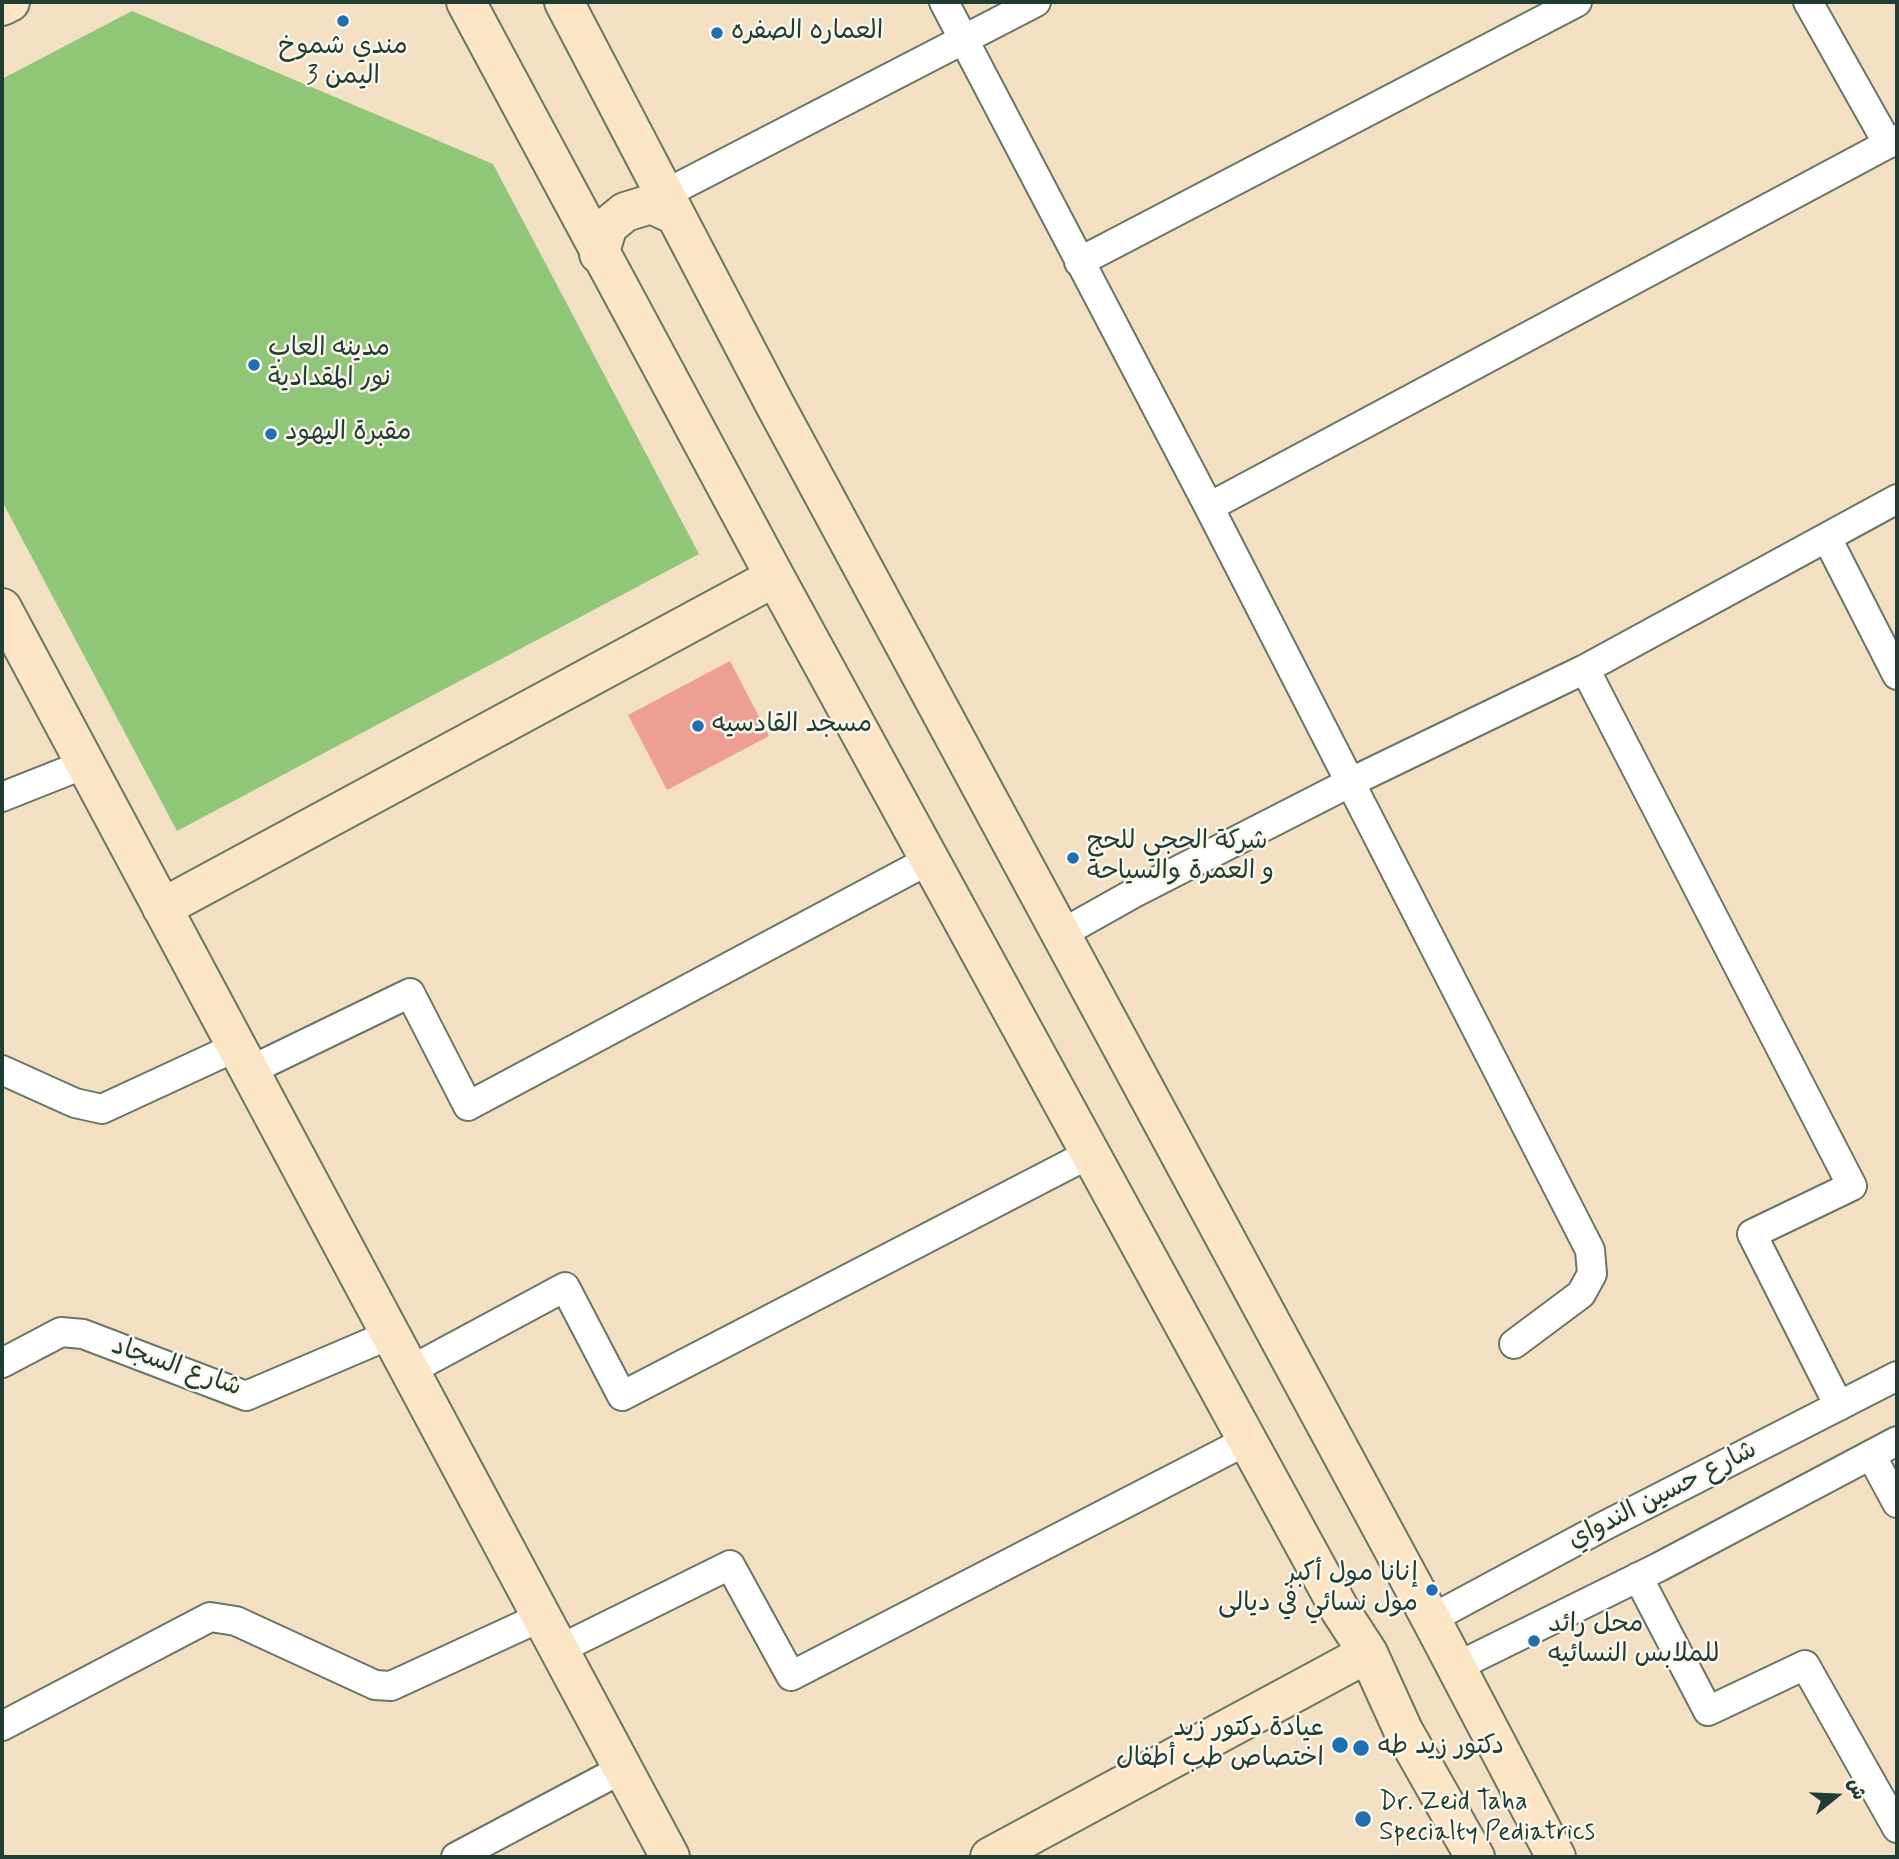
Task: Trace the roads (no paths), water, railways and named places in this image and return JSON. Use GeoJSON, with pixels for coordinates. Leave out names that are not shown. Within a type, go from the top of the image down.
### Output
{"type":"FeatureCollection","features":[{"type":"Feature","properties":{"kind":"main road"},"geometry":{"type":"LineString","coordinates":[[2,6],[10,2]]}},
{"type":"Feature","properties":{"kind":"main road"},"geometry":{"type":"LineString","coordinates":[[466,2],[775,577],[1340,1610],[1368,1653],[1466,1854]]}},
{"type":"Feature","properties":{"kind":"main road"},"geometry":{"type":"LineString","coordinates":[[564,2],[774,403],[1431,1619],[1556,1857]]}},
{"type":"Feature","properties":{"kind":"main road"},"geometry":{"type":"LineString","coordinates":[[600,254],[608,226],[625,212],[651,204],[670,204]]}},
{"type":"Feature","properties":{"kind":"main road"},"geometry":{"type":"LineString","coordinates":[[162,908],[775,577]]}},
{"type":"Feature","properties":{"kind":"main road"},"geometry":{"type":"LineString","coordinates":[[2,608],[670,1857]]}},
{"type":"Feature","properties":{"kind":"main road"},"geometry":{"type":"LineString","coordinates":[[990,1857],[1368,1653]]}},
{"type":"Feature","properties":{"kind":"street"},"geometry":{"type":"LineString","coordinates":[[944,2],[1351,782],[1590,1250],[1591,1274],[1581,1294],[1514,1345]]}},
{"type":"Feature","properties":{"kind":"street"},"geometry":{"type":"LineString","coordinates":[[670,204],[1036,2]]}},
{"type":"Feature","properties":{"kind":"street"},"geometry":{"type":"LineString","coordinates":[[1079,262],[1577,2]]}},
{"type":"Feature","properties":{"kind":"street"},"geometry":{"type":"LineString","coordinates":[[1209,508],[1892,142],[1808,2]]}},
{"type":"Feature","properties":{"kind":"street"},"geometry":{"type":"LineString","coordinates":[[1061,934],[1134,893],[1351,782],[1585,669],[1897,499]]}},
{"type":"Feature","properties":{"kind":"street"},"geometry":{"type":"LineString","coordinates":[[1827,538],[1897,675]]}},
{"type":"Feature","properties":{"kind":"street"},"geometry":{"type":"LineString","coordinates":[[1585,669],[1852,1186],[1752,1234],[1839,1406]]}},
{"type":"Feature","properties":{"kind":"street"},"geometry":{"type":"LineString","coordinates":[[2,797],[85,764]]}},
{"type":"Feature","properties":{"kind":"street"},"geometry":{"type":"LineString","coordinates":[[2,1070],[75,1103],[102,1110],[410,993],[468,1106],[931,859]]}},
{"type":"Feature","properties":{"kind":"street"},"geometry":{"type":"LineString","coordinates":[[409,1371],[565,1286],[622,1396],[1091,1153]]}},
{"type":"Feature","properties":{"kind":"street","name":"شارع السجاد"},"geometry":{"type":"LineString","coordinates":[[2,1363],[61,1332],[83,1335],[246,1396],[390,1335]]}},
{"type":"Feature","properties":{"kind":"street","name":"شارع حسين الندواي"},"geometry":{"type":"LineString","coordinates":[[1431,1619],[1897,1376]]}},
{"type":"Feature","properties":{"kind":"street"},"geometry":{"type":"LineString","coordinates":[[2,1726],[210,1617],[236,1621],[375,1685],[391,1686],[550,1633],[730,1565],[790,1676],[1248,1440]]}},
{"type":"Feature","properties":{"kind":"street"},"geometry":{"type":"LineString","coordinates":[[1456,1667],[1638,1577],[1897,1441]]}},
{"type":"Feature","properties":{"kind":"street"},"geometry":{"type":"LineString","coordinates":[[1871,1455],[1897,1503]]}},
{"type":"Feature","properties":{"kind":"street"},"geometry":{"type":"LineString","coordinates":[[1638,1577],[1708,1712],[1805,1665],[1897,1828]]}},
{"type":"Feature","properties":{"kind":"street"},"geometry":{"type":"LineString","coordinates":[[456,1857],[622,1769]]}},
{"type":"Feature","properties":{"kind":"place","name":"مندي شموخ اليمن 3"},"geometry":{"type":"Point","coordinates":[343,21]}},
{"type":"Feature","properties":{"kind":"place","name":"العماره الصفره"},"geometry":{"type":"Point","coordinates":[717,33]}},
{"type":"Feature","properties":{"kind":"place","name":"مدينه العاب نور المقدادية"},"geometry":{"type":"Point","coordinates":[254,365]}},
{"type":"Feature","properties":{"kind":"place","name":"مقبرة اليهود"},"geometry":{"type":"Point","coordinates":[271,434]}},
{"type":"Feature","properties":{"kind":"place","name":"مسجد القادسيه"},"geometry":{"type":"Point","coordinates":[698,726]}},
{"type":"Feature","properties":{"kind":"place","name":"شركة الحجي للحج و العمرة والسياحة"},"geometry":{"type":"Point","coordinates":[1073,858]}},
{"type":"Feature","properties":{"kind":"place","name":"إنانا مول أكبر مول نسائي في ديالى"},"geometry":{"type":"Point","coordinates":[1432,1590]}},
{"type":"Feature","properties":{"kind":"place","name":"محل رائد للملابس النسائيه"},"geometry":{"type":"Point","coordinates":[1534,1641]}},
{"type":"Feature","properties":{"kind":"place","name":"عيادة دكتور زيد اختصاص طب أطفال"},"geometry":{"type":"Point","coordinates":[1340,1745]}},
{"type":"Feature","properties":{"kind":"place","name":"دكتور زيد طه"},"geometry":{"type":"Point","coordinates":[1361,1748]}},
{"type":"Feature","properties":{"kind":"place","name":"Dr. Zeid Taha Specialty Pediatrics"},"geometry":{"type":"Point","coordinates":[1363,1819]}}]}
